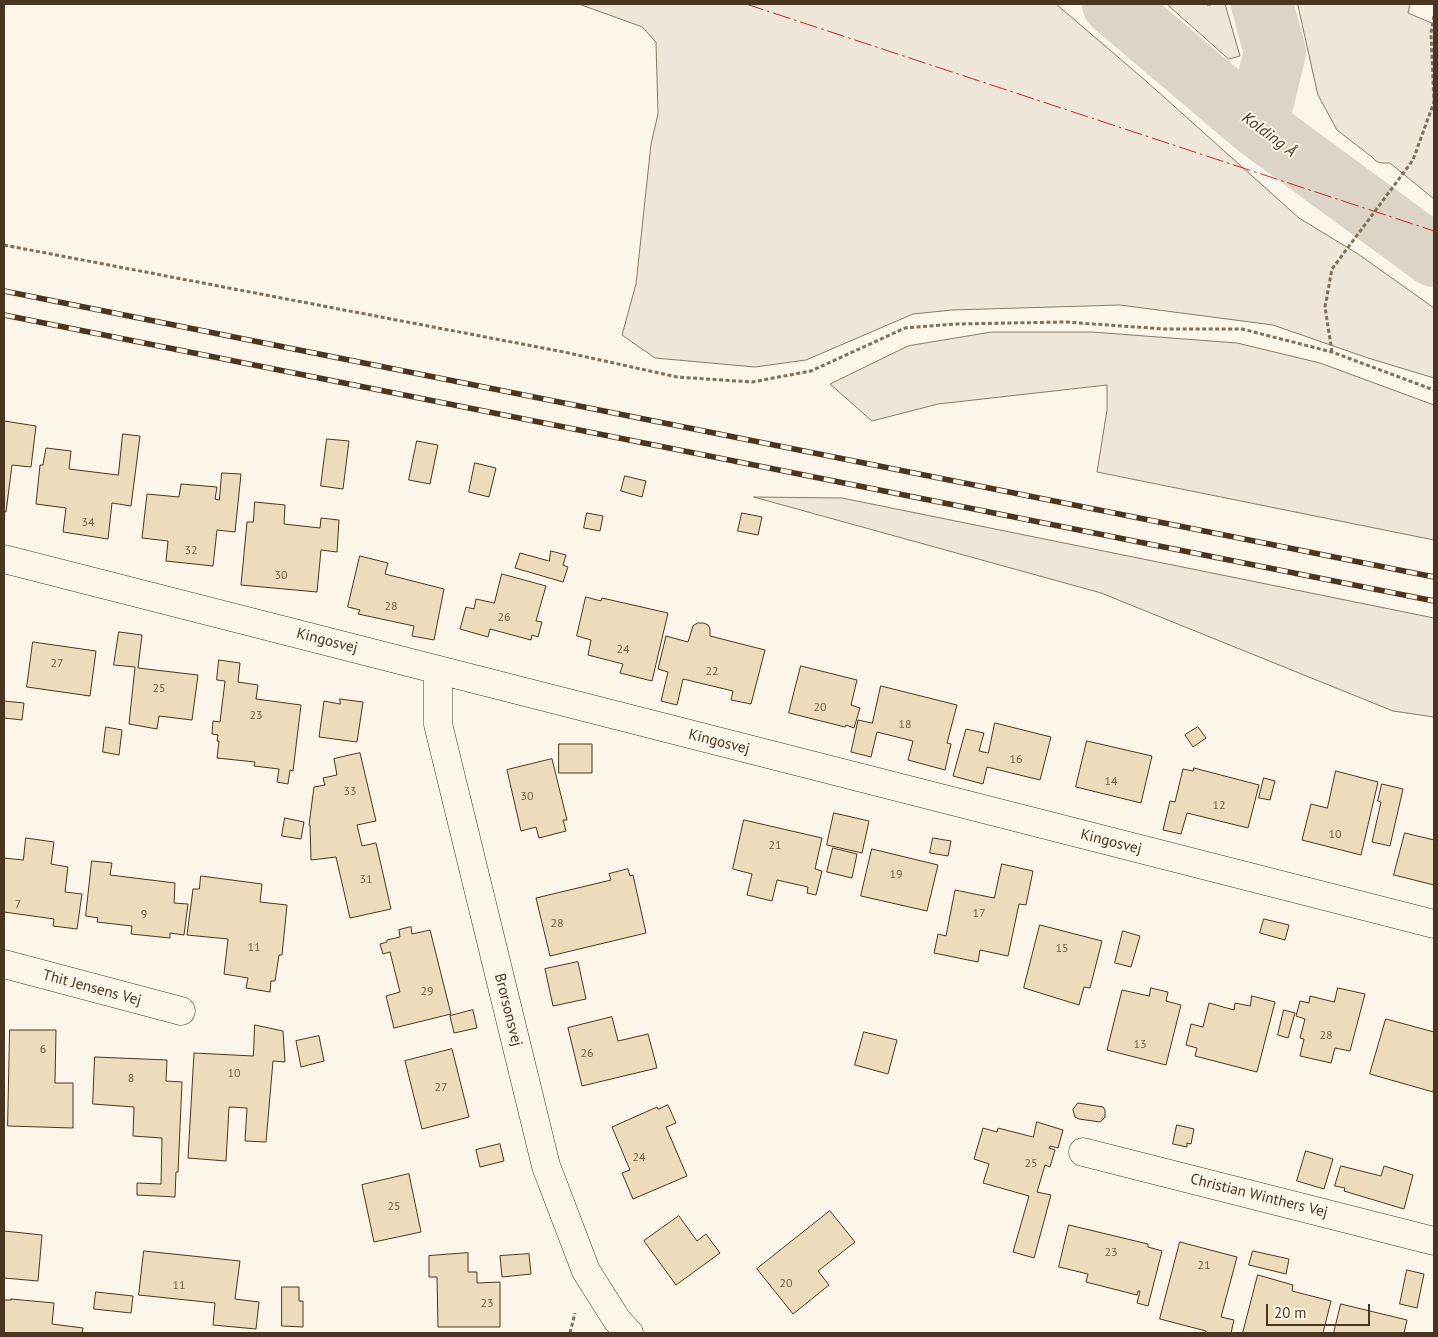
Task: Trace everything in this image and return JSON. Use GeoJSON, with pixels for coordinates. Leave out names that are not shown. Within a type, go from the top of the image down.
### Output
{"type":"FeatureCollection","features":[{"type":"Feature","properties":{"kind":"street","name":"Kingosvej"},"geometry":{"type":"LineString","coordinates":[[4,559],[1434,924]]}},
{"type":"Feature","properties":{"kind":"street","name":"Brorsonsvej"},"geometry":{"type":"LineString","coordinates":[[438,670],[438,724],[546,1166],[586,1271],[617,1320],[629,1333]]}},
{"type":"Feature","properties":{"kind":"street","name":"Thit Jensens Vej"},"geometry":{"type":"LineString","coordinates":[[4,964],[181,1011]]}},
{"type":"Feature","properties":{"kind":"street","name":"Christian Winthers Vej"},"geometry":{"type":"LineString","coordinates":[[1083,1152],[1434,1241]]}},
{"type":"Feature","properties":{"kind":"path"},"geometry":{"type":"LineString","coordinates":[[1332,352],[1325,308],[1332,269],[1413,160],[1434,102],[1431,32],[1434,16]]}},
{"type":"Feature","properties":{"kind":"path"},"geometry":{"type":"LineString","coordinates":[[4,246],[564,352],[686,378],[752,382],[811,371],[905,328],[955,324],[1066,322],[1164,330],[1242,330],[1332,352],[1434,390]]}},
{"type":"Feature","properties":{"kind":"shaded area"},"geometry":{"type":"Polygon","coordinates":[[[579,4],[1056,4],[1146,81],[1299,218],[1358,254],[1434,308],[1434,378],[1368,358],[1273,325],[1120,305],[952,310],[913,314],[806,360],[755,367],[655,358],[622,335],[636,284],[651,144],[658,114],[656,42],[642,27],[579,4]]]}},
{"type":"Feature","properties":{"kind":"shaded area"},"geometry":{"type":"Polygon","coordinates":[[[1167,4],[1225,4],[1240,56],[1229,59],[1167,4]]]}},
{"type":"Feature","properties":{"kind":"shaded area"},"geometry":{"type":"Polygon","coordinates":[[[1298,4],[1410,4],[1408,13],[1434,24],[1434,199],[1390,163],[1376,161],[1337,130],[1318,95],[1298,4]]]}},
{"type":"Feature","properties":{"kind":"shaded area"},"geometry":{"type":"Polygon","coordinates":[[[992,332],[1092,332],[1237,343],[1320,363],[1434,405],[1434,540],[1097,472],[1107,410],[1107,385],[938,404],[872,421],[830,384],[908,346],[992,332]]]}},
{"type":"Feature","properties":{"kind":"shaded area"},"geometry":{"type":"Polygon","coordinates":[[[754,497],[842,498],[1434,618],[1434,717],[1393,711],[1101,593],[754,497]]]}},
{"type":"Feature","properties":{"kind":"building"},"geometry":{"type":"Polygon","coordinates":[[[4,421],[36,426],[31,467],[12,465],[6,512],[4,512],[4,421]]]}},
{"type":"Feature","properties":{"kind":"building"},"geometry":{"type":"Polygon","coordinates":[[[123,434],[140,436],[131,506],[112,503],[108,539],[63,532],[66,508],[36,504],[40,465],[43,465],[46,448],[71,451],[69,469],[118,475],[123,434]]]}},
{"type":"Feature","properties":{"kind":"building"},"geometry":{"type":"Polygon","coordinates":[[[327,439],[349,441],[343,489],[321,486],[327,439]]]}},
{"type":"Feature","properties":{"kind":"building"},"geometry":{"type":"Polygon","coordinates":[[[417,441],[438,445],[430,484],[409,480],[417,441]]]}},
{"type":"Feature","properties":{"kind":"building"},"geometry":{"type":"Polygon","coordinates":[[[475,463],[496,468],[489,497],[469,492],[475,463]]]}},
{"type":"Feature","properties":{"kind":"building"},"geometry":{"type":"Polygon","coordinates":[[[222,473],[241,474],[235,532],[217,530],[213,566],[166,561],[168,541],[142,538],[147,494],[179,497],[181,484],[217,487],[215,499],[219,500],[222,473]]]}},
{"type":"Feature","properties":{"kind":"building"},"geometry":{"type":"Polygon","coordinates":[[[625,476],[646,481],[642,497],[621,491],[625,476]]]}},
{"type":"Feature","properties":{"kind":"building"},"geometry":{"type":"Polygon","coordinates":[[[255,502],[285,505],[284,524],[320,528],[321,518],[339,520],[337,552],[321,550],[317,592],[241,585],[247,522],[253,522],[255,502]]]}},
{"type":"Feature","properties":{"kind":"building"},"geometry":{"type":"Polygon","coordinates":[[[587,513],[603,516],[600,531],[584,528],[587,513]]]}},
{"type":"Feature","properties":{"kind":"building"},"geometry":{"type":"Polygon","coordinates":[[[742,513],[762,517],[758,535],[738,531],[742,513]]]}},
{"type":"Feature","properties":{"kind":"building"},"geometry":{"type":"Polygon","coordinates":[[[551,551],[566,555],[563,565],[568,567],[563,582],[515,568],[520,553],[549,561],[551,551]]]}},
{"type":"Feature","properties":{"kind":"building"},"geometry":{"type":"Polygon","coordinates":[[[360,556],[388,563],[385,574],[444,589],[434,640],[412,636],[414,626],[358,614],[360,610],[348,607],[360,556]]]}},
{"type":"Feature","properties":{"kind":"building"},"geometry":{"type":"Polygon","coordinates":[[[502,574],[546,586],[536,621],[542,622],[538,637],[532,635],[531,640],[490,629],[488,637],[460,629],[466,607],[474,609],[476,599],[494,603],[502,574]]]}},
{"type":"Feature","properties":{"kind":"building"},"geometry":{"type":"Polygon","coordinates":[[[586,597],[601,601],[602,598],[668,613],[652,681],[620,673],[623,664],[588,655],[591,640],[577,636],[586,597]]]}},
{"type":"Feature","properties":{"kind":"building"},"geometry":{"type":"Polygon","coordinates":[[[698,623],[708,625],[710,636],[765,650],[751,704],[731,700],[733,691],[683,679],[677,705],[661,701],[668,672],[658,669],[666,636],[688,642],[693,626],[698,623]]]}},
{"type":"Feature","properties":{"kind":"building"},"geometry":{"type":"Polygon","coordinates":[[[119,632],[142,635],[138,668],[198,675],[192,720],[159,716],[157,729],[129,724],[135,667],[114,665],[119,632]]]}},
{"type":"Feature","properties":{"kind":"building"},"geometry":{"type":"Polygon","coordinates":[[[33,642],[96,651],[90,696],[27,687],[33,642]]]}},
{"type":"Feature","properties":{"kind":"building"},"geometry":{"type":"Polygon","coordinates":[[[219,660],[240,663],[238,682],[258,685],[256,699],[301,705],[293,771],[290,770],[288,784],[277,782],[279,769],[254,766],[255,762],[217,758],[219,741],[217,741],[218,735],[212,734],[213,721],[220,722],[225,681],[217,680],[219,660]]]}},
{"type":"Feature","properties":{"kind":"building"},"geometry":{"type":"Polygon","coordinates":[[[801,666],[857,680],[851,705],[860,708],[854,728],[789,713],[801,666]]]}},
{"type":"Feature","properties":{"kind":"building"},"geometry":{"type":"Polygon","coordinates":[[[881,686],[957,705],[947,743],[951,744],[945,770],[908,760],[913,741],[877,732],[871,757],[851,752],[858,720],[872,723],[881,686]]]}},
{"type":"Feature","properties":{"kind":"building"},"geometry":{"type":"Polygon","coordinates":[[[340,699],[363,702],[357,742],[319,737],[324,701],[340,704],[340,699]]]}},
{"type":"Feature","properties":{"kind":"building"},"geometry":{"type":"Polygon","coordinates":[[[4,701],[24,703],[22,720],[4,718],[4,701]]]}},
{"type":"Feature","properties":{"kind":"building"},"geometry":{"type":"Polygon","coordinates":[[[995,723],[1051,737],[1040,780],[987,767],[983,784],[953,776],[966,729],[984,733],[979,751],[988,753],[995,723]]]}},
{"type":"Feature","properties":{"kind":"building"},"geometry":{"type":"Polygon","coordinates":[[[106,727],[122,730],[119,755],[103,752],[106,727]]]}},
{"type":"Feature","properties":{"kind":"building"},"geometry":{"type":"Polygon","coordinates":[[[1198,727],[1206,738],[1193,747],[1185,735],[1198,727]]]}},
{"type":"Feature","properties":{"kind":"building"},"geometry":{"type":"Polygon","coordinates":[[[1087,741],[1152,756],[1141,803],[1076,787],[1087,741]]]}},
{"type":"Feature","properties":{"kind":"building"},"geometry":{"type":"Polygon","coordinates":[[[559,744],[592,744],[592,773],[559,773],[559,744]]]}},
{"type":"Feature","properties":{"kind":"building"},"geometry":{"type":"Polygon","coordinates":[[[360,753],[376,821],[357,825],[362,846],[376,843],[391,909],[350,918],[336,857],[311,860],[309,825],[314,787],[325,785],[323,778],[337,775],[334,759],[360,753]]]}},
{"type":"Feature","properties":{"kind":"building"},"geometry":{"type":"Polygon","coordinates":[[[552,759],[567,820],[563,820],[566,831],[539,838],[536,827],[521,831],[507,770],[552,759]]]}},
{"type":"Feature","properties":{"kind":"building"},"geometry":{"type":"Polygon","coordinates":[[[1194,768],[1259,785],[1248,828],[1187,813],[1181,834],[1163,830],[1170,801],[1175,802],[1183,769],[1193,771],[1194,768]]]}},
{"type":"Feature","properties":{"kind":"building"},"geometry":{"type":"Polygon","coordinates":[[[1336,771],[1378,782],[1361,855],[1302,840],[1311,804],[1327,808],[1336,771]]]}},
{"type":"Feature","properties":{"kind":"building"},"geometry":{"type":"Polygon","coordinates":[[[1264,778],[1275,781],[1270,800],[1259,798],[1264,778]]]}},
{"type":"Feature","properties":{"kind":"building"},"geometry":{"type":"Polygon","coordinates":[[[1382,784],[1403,789],[1390,846],[1372,842],[1381,802],[1378,801],[1382,784]]]}},
{"type":"Feature","properties":{"kind":"building"},"geometry":{"type":"Polygon","coordinates":[[[834,813],[869,821],[862,853],[827,845],[834,813]]]}},
{"type":"Feature","properties":{"kind":"building"},"geometry":{"type":"Polygon","coordinates":[[[285,818],[304,822],[301,839],[282,836],[285,818]]]}},
{"type":"Feature","properties":{"kind":"building"},"geometry":{"type":"Polygon","coordinates":[[[744,820],[822,838],[815,869],[822,871],[816,895],[807,893],[808,887],[777,880],[772,901],[747,895],[752,874],[733,869],[744,820]]]}},
{"type":"Feature","properties":{"kind":"building"},"geometry":{"type":"Polygon","coordinates":[[[1405,833],[1434,840],[1434,885],[1394,875],[1405,833]]]}},
{"type":"Feature","properties":{"kind":"building"},"geometry":{"type":"Polygon","coordinates":[[[26,838],[54,842],[51,864],[68,867],[65,892],[82,894],[77,929],[53,926],[54,919],[4,912],[4,858],[23,860],[26,838]]]}},
{"type":"Feature","properties":{"kind":"building"},"geometry":{"type":"Polygon","coordinates":[[[933,838],[951,841],[948,856],[930,853],[933,838]]]}},
{"type":"Feature","properties":{"kind":"building"},"geometry":{"type":"Polygon","coordinates":[[[833,848],[857,854],[852,878],[827,872],[833,848]]]}},
{"type":"Feature","properties":{"kind":"building"},"geometry":{"type":"Polygon","coordinates":[[[872,849],[938,865],[927,911],[861,896],[872,849]]]}},
{"type":"Feature","properties":{"kind":"building"},"geometry":{"type":"Polygon","coordinates":[[[92,861],[112,863],[110,875],[175,883],[174,903],[188,904],[184,935],[170,933],[170,938],[131,934],[132,926],[97,922],[98,918],[86,916],[92,861]]]}},
{"type":"Feature","properties":{"kind":"building"},"geometry":{"type":"Polygon","coordinates":[[[1002,864],[1033,871],[1026,905],[1019,904],[1008,956],[980,950],[978,962],[934,953],[938,934],[946,936],[955,890],[994,898],[1002,864]]]}},
{"type":"Feature","properties":{"kind":"building"},"geometry":{"type":"Polygon","coordinates":[[[628,869],[630,876],[633,875],[646,933],[550,956],[536,898],[611,880],[609,874],[628,869]]]}},
{"type":"Feature","properties":{"kind":"building"},"geometry":{"type":"Polygon","coordinates":[[[201,876],[262,884],[260,902],[287,905],[282,955],[279,955],[275,981],[271,981],[270,992],[246,988],[248,978],[224,974],[228,939],[187,935],[193,889],[199,889],[201,876]]]}},
{"type":"Feature","properties":{"kind":"building"},"geometry":{"type":"Polygon","coordinates":[[[1264,919],[1289,925],[1285,940],[1260,933],[1264,919]]]}},
{"type":"Feature","properties":{"kind":"building"},"geometry":{"type":"Polygon","coordinates":[[[1040,925],[1102,941],[1090,988],[1084,987],[1079,1005],[1024,988],[1040,925]]]}},
{"type":"Feature","properties":{"kind":"building"},"geometry":{"type":"Polygon","coordinates":[[[411,927],[412,934],[430,930],[451,1014],[394,1028],[386,996],[400,992],[390,952],[383,954],[380,944],[400,937],[399,930],[411,927]]]}},
{"type":"Feature","properties":{"kind":"building"},"geometry":{"type":"Polygon","coordinates":[[[1123,931],[1140,936],[1131,967],[1115,963],[1123,931]]]}},
{"type":"Feature","properties":{"kind":"building"},"geometry":{"type":"Polygon","coordinates":[[[578,962],[586,999],[553,1006],[545,969],[578,962]]]}},
{"type":"Feature","properties":{"kind":"building"},"geometry":{"type":"Polygon","coordinates":[[[1151,988],[1168,992],[1166,1001],[1181,1005],[1166,1065],[1107,1050],[1122,990],[1149,996],[1151,988]]]}},
{"type":"Feature","properties":{"kind":"building"},"geometry":{"type":"Polygon","coordinates":[[[1338,988],[1365,994],[1350,1051],[1335,1048],[1331,1063],[1300,1056],[1304,1039],[1300,1038],[1305,1019],[1296,1016],[1300,1001],[1309,1003],[1310,996],[1334,1002],[1338,988]]]}},
{"type":"Feature","properties":{"kind":"building"},"geometry":{"type":"Polygon","coordinates":[[[1252,996],[1275,1002],[1257,1072],[1195,1056],[1197,1048],[1186,1045],[1191,1024],[1203,1027],[1209,1003],[1234,1010],[1235,1003],[1250,1006],[1252,996]]]}},
{"type":"Feature","properties":{"kind":"building"},"geometry":{"type":"Polygon","coordinates":[[[473,1010],[477,1028],[454,1033],[450,1016],[473,1010]]]}},
{"type":"Feature","properties":{"kind":"building"},"geometry":{"type":"Polygon","coordinates":[[[1284,1010],[1295,1013],[1288,1038],[1278,1035],[1284,1010]]]}},
{"type":"Feature","properties":{"kind":"building"},"geometry":{"type":"Polygon","coordinates":[[[612,1017],[618,1041],[648,1034],[657,1068],[582,1086],[568,1028],[612,1017]]]}},
{"type":"Feature","properties":{"kind":"building"},"geometry":{"type":"Polygon","coordinates":[[[1386,1019],[1434,1032],[1433,1092],[1370,1074],[1386,1019]]]}},
{"type":"Feature","properties":{"kind":"building"},"geometry":{"type":"Polygon","coordinates":[[[255,1025],[283,1031],[285,1062],[273,1061],[266,1142],[245,1141],[247,1108],[229,1107],[226,1161],[188,1158],[194,1053],[253,1056],[255,1025]]]}},
{"type":"Feature","properties":{"kind":"building"},"geometry":{"type":"Polygon","coordinates":[[[10,1030],[56,1030],[55,1083],[73,1083],[73,1128],[8,1126],[10,1030]]]}},
{"type":"Feature","properties":{"kind":"building"},"geometry":{"type":"Polygon","coordinates":[[[864,1032],[897,1040],[888,1074],[855,1065],[864,1032]]]}},
{"type":"Feature","properties":{"kind":"building"},"geometry":{"type":"Polygon","coordinates":[[[319,1036],[324,1061],[301,1067],[296,1041],[319,1036]]]}},
{"type":"Feature","properties":{"kind":"building"},"geometry":{"type":"Polygon","coordinates":[[[452,1049],[469,1117],[422,1129],[405,1061],[452,1049]]]}},
{"type":"Feature","properties":{"kind":"building"},"geometry":{"type":"Polygon","coordinates":[[[95,1057],[167,1060],[166,1081],[182,1082],[175,1197],[137,1195],[137,1183],[161,1184],[162,1138],[133,1136],[134,1107],[93,1104],[95,1057]]]}},
{"type":"Feature","properties":{"kind":"building"},"geometry":{"type":"Polygon","coordinates":[[[1078,1103],[1103,1107],[1105,1117],[1100,1122],[1075,1117],[1073,1110],[1078,1103]]]}},
{"type":"Feature","properties":{"kind":"building"},"geometry":{"type":"Polygon","coordinates":[[[668,1105],[676,1123],[666,1127],[687,1176],[633,1199],[622,1173],[630,1170],[612,1127],[657,1107],[658,1109],[668,1105]]]}},
{"type":"Feature","properties":{"kind":"building"},"geometry":{"type":"Polygon","coordinates":[[[1037,1122],[1063,1130],[1058,1148],[1050,1146],[1049,1148],[1055,1150],[1050,1167],[1045,1165],[1037,1192],[1051,1195],[1034,1258],[1013,1252],[1029,1196],[983,1183],[989,1164],[974,1159],[983,1128],[997,1132],[998,1128],[1033,1137],[1037,1122]]]}},
{"type":"Feature","properties":{"kind":"building"},"geometry":{"type":"Polygon","coordinates":[[[1177,1125],[1194,1129],[1191,1144],[1187,1143],[1187,1147],[1173,1144],[1177,1125]]]}},
{"type":"Feature","properties":{"kind":"building"},"geometry":{"type":"Polygon","coordinates":[[[500,1144],[504,1161],[480,1167],[476,1150],[500,1144]]]}},
{"type":"Feature","properties":{"kind":"building"},"geometry":{"type":"Polygon","coordinates":[[[1306,1151],[1333,1159],[1324,1189],[1297,1181],[1306,1151]]]}},
{"type":"Feature","properties":{"kind":"building"},"geometry":{"type":"Polygon","coordinates":[[[1341,1166],[1381,1176],[1384,1166],[1413,1175],[1404,1209],[1344,1191],[1345,1188],[1335,1186],[1341,1166]]]}},
{"type":"Feature","properties":{"kind":"building"},"geometry":{"type":"Polygon","coordinates":[[[409,1174],[421,1232],[374,1242],[362,1185],[409,1174]]]}},
{"type":"Feature","properties":{"kind":"building"},"geometry":{"type":"Polygon","coordinates":[[[830,1211],[855,1242],[818,1271],[829,1285],[793,1314],[757,1269],[830,1211]]]}},
{"type":"Feature","properties":{"kind":"building"},"geometry":{"type":"Polygon","coordinates":[[[679,1216],[697,1241],[706,1234],[720,1253],[676,1285],[644,1241],[679,1216]]]}},
{"type":"Feature","properties":{"kind":"building"},"geometry":{"type":"Polygon","coordinates":[[[1069,1225],[1148,1244],[1148,1247],[1162,1251],[1148,1306],[1137,1303],[1140,1291],[1138,1291],[1137,1295],[1086,1282],[1088,1274],[1059,1267],[1069,1225]]]}},
{"type":"Feature","properties":{"kind":"building"},"geometry":{"type":"Polygon","coordinates":[[[4,1231],[42,1235],[38,1281],[4,1278],[4,1231]]]}},
{"type":"Feature","properties":{"kind":"building"},"geometry":{"type":"Polygon","coordinates":[[[1180,1242],[1237,1257],[1221,1317],[1234,1320],[1231,1333],[1206,1333],[1206,1331],[1160,1319],[1180,1242]]]}},
{"type":"Feature","properties":{"kind":"building"},"geometry":{"type":"Polygon","coordinates":[[[144,1251],[240,1261],[235,1299],[259,1302],[256,1329],[213,1325],[215,1303],[139,1295],[144,1251]]]}},
{"type":"Feature","properties":{"kind":"building"},"geometry":{"type":"Polygon","coordinates":[[[1253,1251],[1289,1259],[1286,1274],[1249,1265],[1253,1251]]]}},
{"type":"Feature","properties":{"kind":"building"},"geometry":{"type":"Polygon","coordinates":[[[468,1253],[468,1272],[477,1272],[477,1283],[500,1282],[500,1327],[438,1327],[437,1277],[429,1277],[429,1256],[468,1253]]]}},
{"type":"Feature","properties":{"kind":"building"},"geometry":{"type":"Polygon","coordinates":[[[529,1254],[531,1274],[502,1277],[500,1256],[529,1254]]]}},
{"type":"Feature","properties":{"kind":"building"},"geometry":{"type":"Polygon","coordinates":[[[1407,1270],[1424,1274],[1417,1308],[1400,1304],[1407,1270]]]}},
{"type":"Feature","properties":{"kind":"building"},"geometry":{"type":"Polygon","coordinates":[[[1258,1275],[1293,1285],[1292,1291],[1331,1301],[1323,1333],[1243,1333],[1258,1275]]]}},
{"type":"Feature","properties":{"kind":"building"},"geometry":{"type":"Polygon","coordinates":[[[282,1287],[299,1287],[299,1301],[303,1301],[303,1327],[282,1326],[282,1287]]]}},
{"type":"Feature","properties":{"kind":"building"},"geometry":{"type":"Polygon","coordinates":[[[96,1292],[133,1296],[131,1313],[94,1309],[96,1292]]]}},
{"type":"Feature","properties":{"kind":"building"},"geometry":{"type":"Polygon","coordinates":[[[4,1300],[54,1303],[52,1324],[83,1328],[82,1333],[4,1333],[4,1300]]]}},
{"type":"Feature","properties":{"kind":"building"},"geometry":{"type":"Polygon","coordinates":[[[1341,1304],[1407,1320],[1404,1333],[1334,1333],[1341,1304]]]}},
{"type":"Feature","properties":{"kind":"waterway","name":"Kolding Å"},"geometry":{"type":"LineString","coordinates":[[1113,4],[1257,126],[1434,256]]}},
{"type":"Feature","properties":{"kind":"waterway"},"geometry":{"type":"LineString","coordinates":[[1257,126],[1275,52],[1262,4]]}},
{"type":"Feature","properties":{"kind":"railway"},"geometry":{"type":"LineString","coordinates":[[4,291],[1434,577]]}},
{"type":"Feature","properties":{"kind":"railway"},"geometry":{"type":"LineString","coordinates":[[4,315],[1434,601]]}},
{"type":"Feature","properties":{"kind":"power"},"geometry":{"type":"LineString","coordinates":[[746,4],[1434,231]]}}]}
